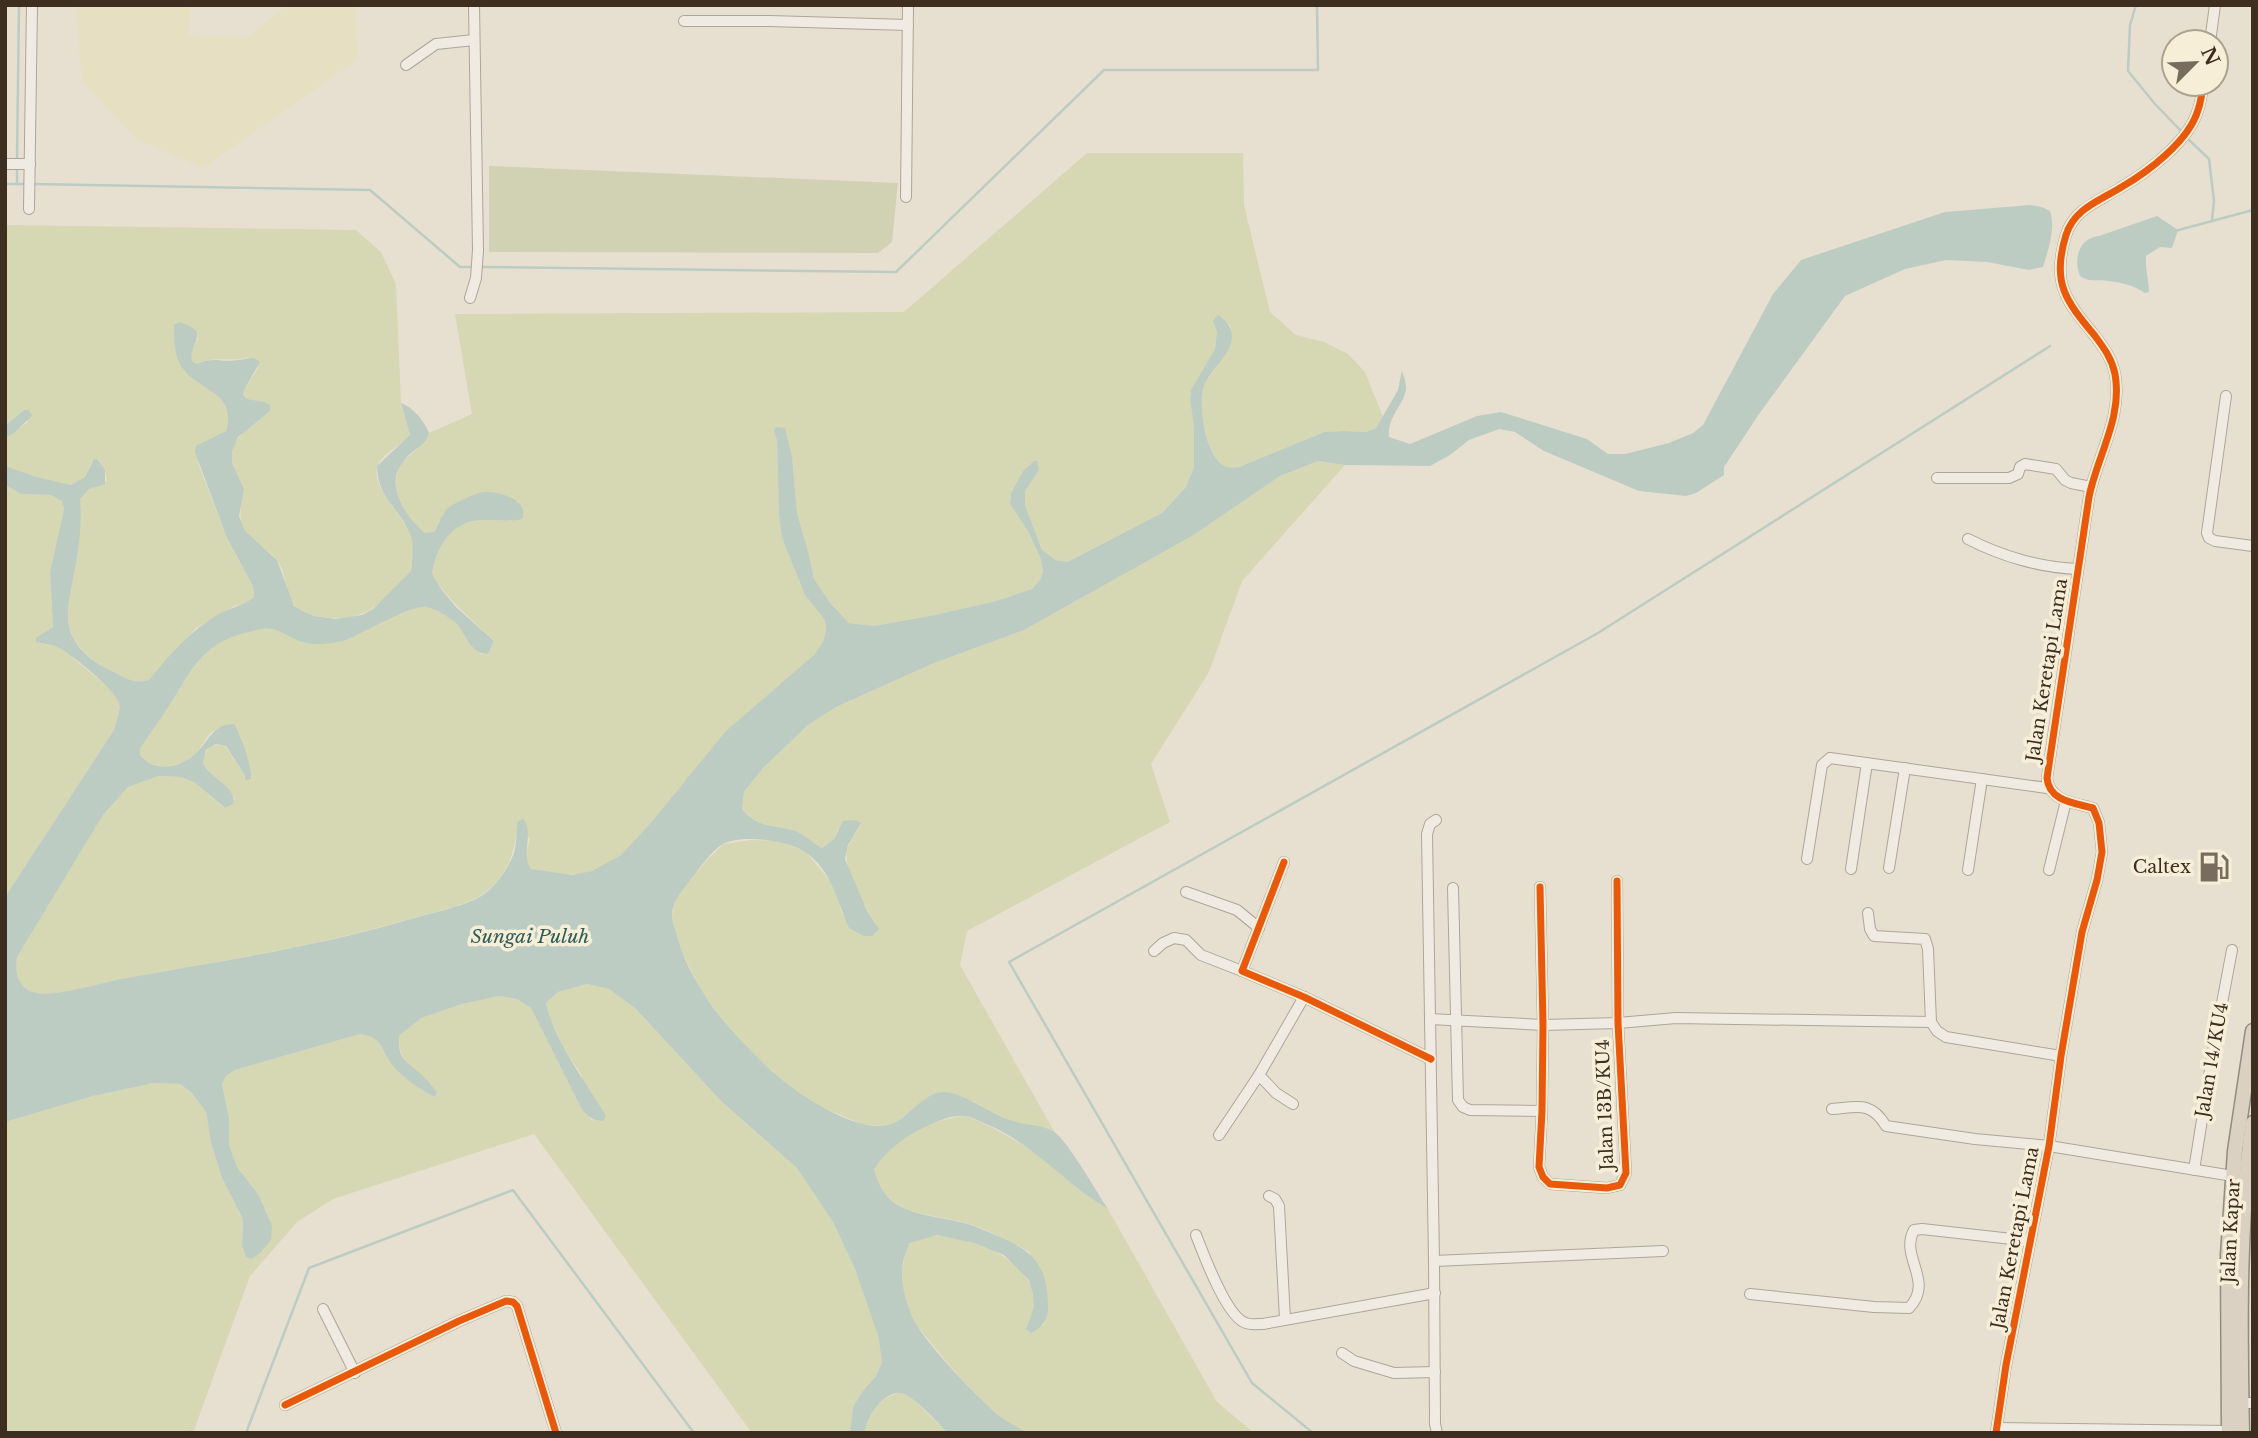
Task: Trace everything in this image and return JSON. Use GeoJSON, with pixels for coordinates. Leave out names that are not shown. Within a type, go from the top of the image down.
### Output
{"type":"FeatureCollection","features":[{"type":"Feature","properties":{"kind":"highway","name":"Jalan Kapar"},"geometry":{"type":"LineString","coordinates":[[2233,1432],[2228,1255],[2233,1176],[2253,1031]]}},
{"type":"Feature","properties":{"kind":"highway","name":"Jalan Kapar"},"geometry":{"type":"LineString","coordinates":[[2233,1432],[2247,1403],[2241,1261],[2248,1153],[2253,1123]]}},
{"type":"Feature","properties":{"kind":"street"},"geometry":{"type":"LineString","coordinates":[[29,209],[30,191],[19,166],[32,5]]}},
{"type":"Feature","properties":{"kind":"street"},"geometry":{"type":"LineString","coordinates":[[470,298],[476,278],[478,250],[474,5]]}},
{"type":"Feature","properties":{"kind":"street"},"geometry":{"type":"LineString","coordinates":[[906,197],[908,5]]}},
{"type":"Feature","properties":{"kind":"street"},"geometry":{"type":"LineString","coordinates":[[2212,28],[2215,5]]}},
{"type":"Feature","properties":{"kind":"street"},"geometry":{"type":"LineString","coordinates":[[684,22],[769,21],[908,25]]}},
{"type":"Feature","properties":{"kind":"street"},"geometry":{"type":"LineString","coordinates":[[406,65],[436,44],[474,40]]}},
{"type":"Feature","properties":{"kind":"street","name":"Jalan Keretapi Lama"},"geometry":{"type":"LineString","coordinates":[[1997,1430],[2004,1377],[2049,1146],[2082,932],[2102,852],[2102,838],[2092,808],[2066,802],[2048,788],[2046,778],[2091,487],[2114,419],[2116,382],[2106,351],[2073,310],[2062,288],[2060,272],[2066,234],[2072,221],[2092,203],[2120,189],[2158,164],[2194,121],[2201,98]]}},
{"type":"Feature","properties":{"kind":"street"},"geometry":{"type":"LineString","coordinates":[[2226,396],[2207,533],[2209,538],[2215,541],[2253,546]]}},
{"type":"Feature","properties":{"kind":"street"},"geometry":{"type":"LineString","coordinates":[[1937,478],[2009,478],[2018,474],[2023,465],[2028,464],[2056,469],[2065,480],[2091,487]]}},
{"type":"Feature","properties":{"kind":"street"},"geometry":{"type":"LineString","coordinates":[[1968,539],[2053,569],[2078,569]]}},
{"type":"Feature","properties":{"kind":"street"},"geometry":{"type":"LineString","coordinates":[[1807,859],[1822,765],[1830,758],[2048,788]]}},
{"type":"Feature","properties":{"kind":"street"},"geometry":{"type":"LineString","coordinates":[[1851,869],[1867,763]]}},
{"type":"Feature","properties":{"kind":"street"},"geometry":{"type":"LineString","coordinates":[[1889,868],[1905,768]]}},
{"type":"Feature","properties":{"kind":"street"},"geometry":{"type":"LineString","coordinates":[[1968,870],[1982,779]]}},
{"type":"Feature","properties":{"kind":"street"},"geometry":{"type":"LineString","coordinates":[[2049,870],[2066,802]]}},
{"type":"Feature","properties":{"kind":"street"},"geometry":{"type":"LineString","coordinates":[[1436,820],[1430,824],[1427,834],[1437,1433]]}},
{"type":"Feature","properties":{"kind":"street"},"geometry":{"type":"LineString","coordinates":[[1242,971],[1284,862]]}},
{"type":"Feature","properties":{"kind":"street","name":"Jalan 13B/KU4"},"geometry":{"type":"LineString","coordinates":[[1542,1111],[1539,1167],[1550,1184],[1608,1188],[1620,1185],[1626,1172],[1618,1023],[1617,881]]}},
{"type":"Feature","properties":{"kind":"street"},"geometry":{"type":"LineString","coordinates":[[1453,888],[1458,1100],[1462,1108],[1470,1110],[1542,1111],[1540,887]]}},
{"type":"Feature","properties":{"kind":"street"},"geometry":{"type":"LineString","coordinates":[[1186,892],[1237,910],[1259,928]]}},
{"type":"Feature","properties":{"kind":"street"},"geometry":{"type":"LineString","coordinates":[[1868,913],[1870,929],[1874,936],[1925,939],[1928,949],[1931,1022],[1937,1031],[1946,1037],[2061,1056]]}},
{"type":"Feature","properties":{"kind":"street"},"geometry":{"type":"LineString","coordinates":[[1154,951],[1174,938],[1186,940],[1201,955],[1304,997],[1431,1059]]}},
{"type":"Feature","properties":{"kind":"street","name":"Jalan 14/KU4"},"geometry":{"type":"LineString","coordinates":[[2194,1170],[2232,950]]}},
{"type":"Feature","properties":{"kind":"street"},"geometry":{"type":"LineString","coordinates":[[1219,1135],[1259,1075],[1304,997]]}},
{"type":"Feature","properties":{"kind":"street"},"geometry":{"type":"LineString","coordinates":[[1430,1019],[1543,1025],[1676,1018],[1931,1022]]}},
{"type":"Feature","properties":{"kind":"street"},"geometry":{"type":"LineString","coordinates":[[1259,1075],[1276,1093],[1293,1104]]}},
{"type":"Feature","properties":{"kind":"street"},"geometry":{"type":"LineString","coordinates":[[1832,1109],[1868,1107],[1879,1114],[1886,1126],[1915,1131],[2049,1146],[2233,1176]]}},
{"type":"Feature","properties":{"kind":"street"},"geometry":{"type":"LineString","coordinates":[[1269,1196],[1275,1199],[1279,1206],[1285,1319]]}},
{"type":"Feature","properties":{"kind":"street"},"geometry":{"type":"LineString","coordinates":[[1750,1294],[1863,1307],[1909,1307],[1919,1294],[1918,1276],[1910,1247],[1914,1230],[2030,1241]]}},
{"type":"Feature","properties":{"kind":"street"},"geometry":{"type":"LineString","coordinates":[[1196,1235],[1209,1272],[1235,1316],[1244,1323],[1263,1324],[1435,1293]]}},
{"type":"Feature","properties":{"kind":"street"},"geometry":{"type":"LineString","coordinates":[[1434,1261],[1663,1251]]}},
{"type":"Feature","properties":{"kind":"street"},"geometry":{"type":"LineString","coordinates":[[285,1405],[506,1301],[517,1306],[556,1433]]}},
{"type":"Feature","properties":{"kind":"street"},"geometry":{"type":"LineString","coordinates":[[323,1309],[355,1373]]}},
{"type":"Feature","properties":{"kind":"street"},"geometry":{"type":"LineString","coordinates":[[1342,1353],[1354,1361],[1394,1373],[1435,1372]]}},
{"type":"Feature","properties":{"kind":"street"},"geometry":{"type":"LineString","coordinates":[[1997,1430],[2233,1432]]}},
{"type":"Feature","properties":{"kind":"shaded area"},"geometry":{"type":"Polygon","coordinates":[[[75,5],[191,5],[189,35],[247,37],[288,5],[356,5],[357,60],[203,168],[136,139],[82,81],[75,5]]]}},
{"type":"Feature","properties":{"kind":"green space"},"geometry":{"type":"Polygon","coordinates":[[[1087,153],[1243,153],[1244,205],[1270,312],[1296,335],[1324,342],[1348,354],[1365,372],[1383,417],[1376,428],[1366,432],[1324,432],[1239,467],[1221,464],[1214,456],[1207,437],[1202,396],[1203,388],[1227,344],[1231,327],[1222,317],[1215,349],[1191,391],[1194,467],[1186,487],[1162,513],[1066,562],[1056,560],[1042,550],[1025,505],[1025,491],[1039,470],[1023,471],[1011,493],[1010,504],[1028,531],[1040,557],[1043,571],[1040,580],[1032,589],[996,601],[874,626],[849,623],[831,604],[814,579],[797,513],[792,456],[785,428],[774,431],[777,441],[782,538],[805,595],[825,620],[823,642],[814,655],[621,855],[584,873],[569,875],[545,872],[531,869],[527,858],[530,838],[516,834],[510,861],[501,877],[488,891],[456,906],[304,945],[66,991],[42,994],[23,986],[17,973],[17,957],[103,815],[128,787],[159,776],[180,777],[194,782],[224,808],[235,799],[203,762],[205,753],[210,748],[216,745],[225,746],[244,778],[250,770],[240,736],[233,724],[212,732],[195,754],[174,765],[152,764],[140,755],[143,744],[190,673],[206,653],[217,645],[229,638],[263,628],[309,644],[338,642],[425,606],[454,621],[481,654],[488,654],[494,641],[453,601],[432,574],[440,548],[456,528],[473,521],[512,521],[519,502],[497,493],[445,512],[434,532],[428,534],[417,526],[403,506],[396,482],[403,463],[424,443],[429,433],[472,414],[455,314],[904,312],[1087,153]]]}},
{"type":"Feature","properties":{"kind":"green space"},"geometry":{"type":"Polygon","coordinates":[[[489,166],[898,183],[892,242],[878,253],[489,252],[489,166]]]}},
{"type":"Feature","properties":{"kind":"green space"},"geometry":{"type":"Polygon","coordinates":[[[5,225],[356,230],[381,252],[396,284],[401,403],[410,435],[381,460],[377,474],[383,492],[412,538],[411,571],[373,608],[351,617],[321,617],[298,609],[291,598],[279,563],[252,539],[242,525],[242,485],[234,471],[232,455],[237,439],[270,411],[270,405],[265,402],[247,399],[243,395],[258,368],[248,357],[209,360],[197,364],[192,361],[190,355],[198,338],[179,322],[196,381],[222,400],[228,413],[226,431],[207,442],[198,463],[227,538],[253,586],[254,597],[246,604],[234,606],[195,629],[150,679],[145,681],[125,678],[88,655],[72,635],[68,609],[80,540],[80,499],[89,489],[107,481],[105,470],[98,460],[92,462],[85,477],[71,485],[5,466],[5,438],[28,422],[24,410],[5,426],[5,225]]]}},
{"type":"Feature","properties":{"kind":"green space"},"geometry":{"type":"Polygon","coordinates":[[[1318,461],[1345,465],[1242,581],[1209,672],[1151,764],[1170,822],[967,931],[960,965],[1054,1131],[1008,1120],[973,1101],[923,1101],[895,1123],[884,1126],[862,1124],[819,1106],[774,1075],[734,1034],[700,989],[680,947],[672,917],[676,897],[724,844],[751,840],[781,841],[805,851],[831,882],[842,914],[876,923],[860,897],[848,865],[848,847],[861,823],[838,829],[834,839],[822,848],[798,832],[755,821],[742,809],[744,792],[763,768],[808,725],[836,707],[934,663],[1024,630],[1192,536],[1280,476],[1318,461]]]}},
{"type":"Feature","properties":{"kind":"green space"},"geometry":{"type":"Polygon","coordinates":[[[5,485],[21,494],[51,495],[62,500],[64,509],[50,572],[53,627],[36,640],[38,643],[63,650],[114,692],[119,702],[119,711],[114,730],[5,897],[5,485]]]}},
{"type":"Feature","properties":{"kind":"green space"},"geometry":{"type":"Polygon","coordinates":[[[587,984],[609,989],[636,1009],[721,1101],[797,1168],[833,1222],[870,1308],[882,1362],[876,1376],[853,1407],[850,1433],[752,1433],[534,1134],[333,1199],[297,1222],[250,1276],[193,1433],[186,1433],[185,1430],[178,1433],[5,1433],[5,1122],[93,1096],[154,1083],[180,1084],[191,1092],[206,1112],[211,1143],[222,1178],[243,1219],[242,1247],[246,1257],[258,1194],[237,1167],[228,1145],[229,1118],[222,1083],[226,1076],[235,1070],[360,1034],[374,1038],[399,1071],[430,1095],[437,1092],[406,1062],[399,1036],[421,1018],[462,1004],[499,996],[517,999],[531,1008],[581,1108],[593,1121],[581,1074],[563,1047],[546,1003],[558,992],[587,984]]]}},
{"type":"Feature","properties":{"kind":"green space"},"geometry":{"type":"Polygon","coordinates":[[[966,1116],[1031,1151],[1108,1209],[1217,1402],[1254,1433],[1030,1433],[1001,1417],[979,1398],[914,1321],[905,1298],[902,1276],[908,1246],[928,1236],[947,1236],[990,1248],[1024,1274],[1033,1290],[1034,1308],[1028,1323],[1044,1325],[1030,1252],[970,1224],[926,1215],[899,1205],[888,1197],[874,1169],[892,1148],[914,1132],[939,1121],[966,1116]]]}},
{"type":"Feature","properties":{"kind":"green space"},"geometry":{"type":"Polygon","coordinates":[[[901,1392],[912,1398],[948,1433],[864,1433],[876,1407],[893,1394],[901,1392]]]}},
{"type":"Feature","properties":{"kind":"water","name":"Sungai Puluh"},"geometry":{"type":"Polygon","coordinates":[[[2030,205],[2050,211],[2052,218],[2051,239],[2043,267],[2029,270],[1987,262],[1946,260],[1905,269],[1845,296],[1759,414],[1724,467],[1724,475],[1696,493],[1686,496],[1639,491],[1544,451],[1515,432],[1499,429],[1469,440],[1430,466],[1345,465],[1318,461],[1280,476],[1192,536],[1024,630],[934,663],[836,707],[808,725],[763,768],[744,792],[742,809],[755,821],[798,832],[822,848],[834,839],[843,821],[855,820],[861,823],[848,845],[845,859],[867,911],[879,929],[872,936],[864,936],[849,928],[828,877],[814,859],[798,848],[753,839],[723,844],[681,892],[672,916],[683,954],[711,1005],[773,1072],[805,1097],[844,1118],[881,1126],[896,1122],[925,1099],[944,1092],[967,1099],[1007,1119],[1053,1131],[1073,1155],[1108,1209],[1018,1141],[967,1116],[938,1121],[916,1132],[890,1150],[874,1169],[882,1188],[896,1204],[922,1214],[968,1224],[998,1236],[1029,1253],[1041,1268],[1047,1289],[1048,1313],[1042,1325],[1031,1333],[1026,1329],[1034,1307],[1029,1280],[1004,1255],[975,1243],[937,1235],[910,1243],[902,1270],[902,1280],[912,1316],[926,1339],[988,1406],[1008,1422],[1030,1433],[948,1433],[918,1403],[898,1393],[892,1394],[877,1406],[864,1433],[850,1433],[853,1407],[876,1376],[882,1362],[878,1335],[855,1269],[833,1222],[797,1168],[721,1101],[636,1009],[609,989],[587,984],[558,992],[546,1003],[564,1048],[606,1116],[603,1121],[590,1118],[581,1108],[531,1008],[517,999],[499,996],[462,1004],[421,1018],[399,1036],[401,1055],[437,1092],[435,1097],[398,1071],[374,1038],[360,1034],[235,1070],[226,1076],[222,1084],[229,1118],[229,1145],[237,1167],[258,1194],[272,1226],[271,1240],[252,1259],[246,1257],[242,1246],[243,1219],[222,1178],[211,1143],[206,1112],[191,1092],[180,1084],[154,1083],[93,1096],[5,1122],[5,897],[114,730],[119,703],[110,690],[82,664],[57,647],[36,642],[36,638],[53,627],[50,572],[64,509],[62,501],[51,495],[21,494],[5,485],[5,466],[71,485],[85,477],[94,459],[98,460],[105,470],[105,484],[89,489],[80,499],[80,540],[68,613],[69,627],[76,643],[102,666],[135,681],[150,679],[199,627],[254,597],[253,586],[227,538],[195,452],[196,446],[226,431],[226,407],[221,399],[195,380],[180,364],[174,335],[174,325],[179,322],[197,332],[191,357],[197,364],[208,360],[232,361],[250,358],[260,362],[243,395],[247,399],[265,402],[270,405],[270,411],[238,437],[232,451],[232,463],[244,489],[239,516],[245,531],[277,560],[294,606],[302,611],[335,619],[362,615],[373,609],[411,571],[411,537],[381,488],[377,466],[410,435],[401,403],[418,415],[429,433],[423,444],[405,459],[396,476],[400,500],[419,528],[425,533],[434,532],[448,508],[484,492],[512,498],[522,507],[522,519],[479,520],[464,524],[444,541],[434,565],[432,574],[442,590],[456,607],[494,641],[488,654],[472,647],[455,622],[427,607],[399,614],[343,641],[310,644],[264,628],[230,638],[207,653],[190,672],[143,744],[140,755],[146,761],[160,766],[182,763],[195,754],[216,730],[234,724],[246,751],[251,779],[246,780],[226,746],[216,744],[206,750],[203,763],[231,793],[233,804],[225,808],[194,782],[180,777],[159,776],[128,787],[103,815],[17,957],[16,968],[20,982],[28,990],[41,994],[303,946],[372,930],[462,904],[490,890],[500,878],[514,853],[518,821],[523,819],[528,831],[527,857],[531,869],[572,875],[592,871],[621,855],[726,731],[814,655],[823,642],[825,620],[805,595],[782,538],[777,441],[774,431],[776,427],[785,428],[792,456],[797,513],[814,579],[831,604],[849,623],[874,626],[996,601],[1032,589],[1040,580],[1043,571],[1040,557],[1028,531],[1010,504],[1011,493],[1023,471],[1034,461],[1037,461],[1039,470],[1025,491],[1025,505],[1042,550],[1056,560],[1067,562],[1162,513],[1186,487],[1194,467],[1191,390],[1215,349],[1217,331],[1213,321],[1218,315],[1231,330],[1231,344],[1206,382],[1202,406],[1210,447],[1219,462],[1226,466],[1239,467],[1324,432],[1366,432],[1376,428],[1398,390],[1402,370],[1405,393],[1391,422],[1389,437],[1410,444],[1477,416],[1501,412],[1587,439],[1608,454],[1625,454],[1669,443],[1693,433],[1703,425],[1773,294],[1801,260],[1945,212],[2030,205]]]}},
{"type":"Feature","properties":{"kind":"water"},"geometry":{"type":"Polygon","coordinates":[[[2157,216],[2178,230],[2172,248],[2160,247],[2146,256],[2149,292],[2145,293],[2122,283],[2090,280],[2080,276],[2077,262],[2079,250],[2087,241],[2157,216]]]}},
{"type":"Feature","properties":{"kind":"water"},"geometry":{"type":"Polygon","coordinates":[[[24,410],[29,410],[32,416],[5,438],[5,426],[24,410]]]}},
{"type":"Feature","properties":{"kind":"waterway"},"geometry":{"type":"LineString","coordinates":[[17,159],[19,5]]}},
{"type":"Feature","properties":{"kind":"waterway"},"geometry":{"type":"LineString","coordinates":[[481,267],[896,272],[1104,70],[1318,70],[1317,5]]}},
{"type":"Feature","properties":{"kind":"waterway"},"geometry":{"type":"LineString","coordinates":[[2136,5],[2130,25],[2128,71],[2183,133]]}},
{"type":"Feature","properties":{"kind":"waterway"},"geometry":{"type":"LineString","coordinates":[[2187,138],[2209,159],[2214,201],[2212,220]]}},
{"type":"Feature","properties":{"kind":"waterway"},"geometry":{"type":"LineString","coordinates":[[17,166],[17,184]]}},
{"type":"Feature","properties":{"kind":"waterway"},"geometry":{"type":"LineString","coordinates":[[5,184],[27,184]]}},
{"type":"Feature","properties":{"kind":"waterway"},"geometry":{"type":"LineString","coordinates":[[33,184],[370,190],[460,267],[474,267]]}},
{"type":"Feature","properties":{"kind":"waterway"},"geometry":{"type":"LineString","coordinates":[[2175,231],[2253,210]]}},
{"type":"Feature","properties":{"kind":"waterway"},"geometry":{"type":"LineString","coordinates":[[1313,1433],[1252,1383],[1009,962],[1598,633],[2050,346]]}},
{"type":"Feature","properties":{"kind":"waterway"},"geometry":{"type":"LineString","coordinates":[[246,1433],[309,1268],[513,1190],[694,1433]]}},
{"type":"Feature","properties":{"kind":"cycle path"},"geometry":{"type":"LineString","coordinates":[[1996,1433],[2006,1365],[2049,1146],[2082,932],[2102,852],[2099,823],[2093,808],[2057,796],[2052,792],[2047,778],[2089,497],[2112,421],[2117,390],[2110,359],[2076,312],[2064,290],[2060,266],[2062,252],[2070,226],[2081,212],[2143,173],[2177,144],[2193,122],[2201,98]]}},
{"type":"Feature","properties":{"kind":"cycle path"},"geometry":{"type":"LineString","coordinates":[[1284,862],[1242,971],[1304,997],[1431,1059]]}},
{"type":"Feature","properties":{"kind":"cycle path"},"geometry":{"type":"LineString","coordinates":[[1540,887],[1543,1025],[1539,1167],[1550,1184],[1607,1188],[1620,1185],[1626,1173],[1618,1023],[1617,881]]}},
{"type":"Feature","properties":{"kind":"cycle path"},"geometry":{"type":"LineString","coordinates":[[285,1405],[506,1301],[517,1306],[556,1433]]}},
{"type":"Feature","properties":{"kind":"place","name":"Caltex"},"geometry":{"type":"Point","coordinates":[2214,867]}}]}
